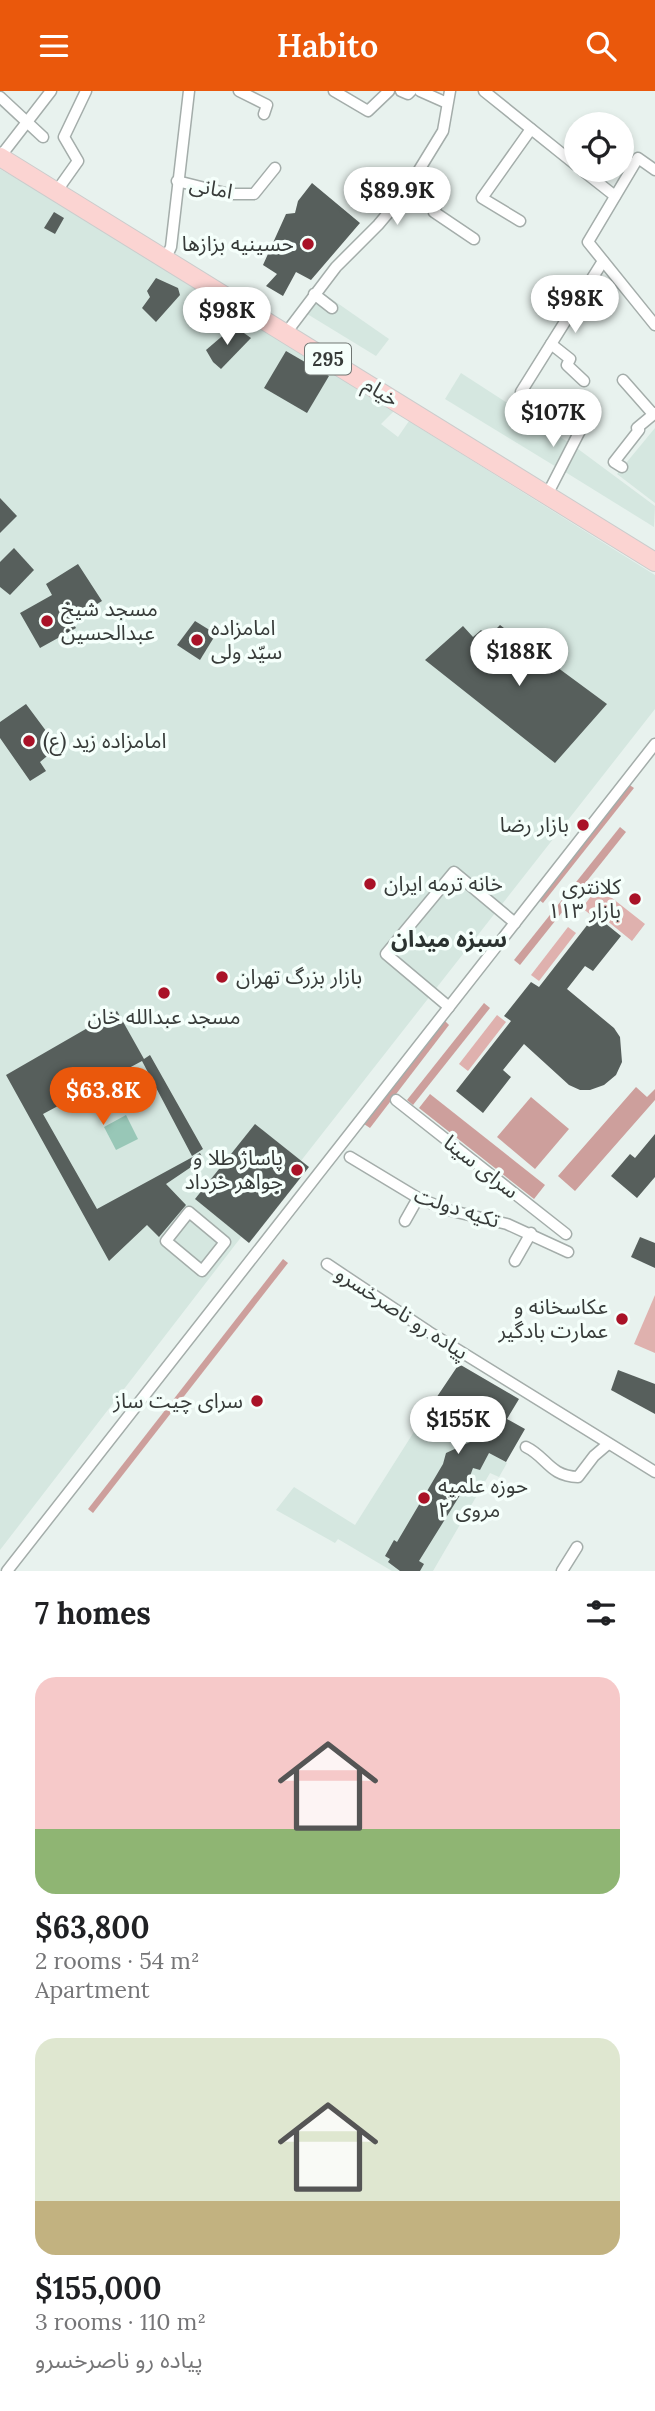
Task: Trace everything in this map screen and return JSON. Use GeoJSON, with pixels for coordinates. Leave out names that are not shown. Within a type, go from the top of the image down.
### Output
{"type":"FeatureCollection","features":[{"type":"Feature","properties":{"kind":"main road","name":"خیام"},"geometry":{"type":"LineString","coordinates":[[0,157],[655,562]]}},
{"type":"Feature","properties":{"kind":"street"},"geometry":{"type":"LineString","coordinates":[[0,157],[51,91]]}},
{"type":"Feature","properties":{"kind":"street"},"geometry":{"type":"LineString","coordinates":[[56,192],[78,161],[64,137],[86,91]]}},
{"type":"Feature","properties":{"kind":"street"},"geometry":{"type":"LineString","coordinates":[[165,260],[171,247],[189,91]]}},
{"type":"Feature","properties":{"kind":"street"},"geometry":{"type":"LineString","coordinates":[[239,91],[267,105],[264,114]]}},
{"type":"Feature","properties":{"kind":"street"},"geometry":{"type":"LineString","coordinates":[[334,91],[368,111],[389,91]]}},
{"type":"Feature","properties":{"kind":"street"},"geometry":{"type":"LineString","coordinates":[[401,91],[408,95],[411,91]]}},
{"type":"Feature","properties":{"kind":"street"},"geometry":{"type":"LineString","coordinates":[[420,91],[447,103]]}},
{"type":"Feature","properties":{"kind":"street"},"geometry":{"type":"LineString","coordinates":[[286,333],[336,267],[378,225],[414,180],[443,131],[450,91]]}},
{"type":"Feature","properties":{"kind":"street"},"geometry":{"type":"LineString","coordinates":[[484,91],[564,155]]}},
{"type":"Feature","properties":{"kind":"street"},"geometry":{"type":"LineString","coordinates":[[0,97],[43,137]]}},
{"type":"Feature","properties":{"kind":"street"},"geometry":{"type":"LineString","coordinates":[[520,221],[482,198],[531,129]]}},
{"type":"Feature","properties":{"kind":"street"},"geometry":{"type":"LineString","coordinates":[[655,170],[638,158],[588,243],[655,325]]}},
{"type":"Feature","properties":{"kind":"street","name":"امانی"},"geometry":{"type":"LineString","coordinates":[[177,181],[229,194],[254,194],[275,168]]}},
{"type":"Feature","properties":{"kind":"street"},"geometry":{"type":"LineString","coordinates":[[414,180],[430,192],[424,199],[436,206],[434,212],[474,239]]}},
{"type":"Feature","properties":{"kind":"street"},"geometry":{"type":"LineString","coordinates":[[597,182],[615,196]]}},
{"type":"Feature","properties":{"kind":"street"},"geometry":{"type":"LineString","coordinates":[[521,392],[603,261]]}},
{"type":"Feature","properties":{"kind":"street"},"geometry":{"type":"LineString","coordinates":[[314,294],[332,308]]}},
{"type":"Feature","properties":{"kind":"street"},"geometry":{"type":"LineString","coordinates":[[551,344],[570,359],[567,365],[584,381]]}},
{"type":"Feature","properties":{"kind":"street"},"geometry":{"type":"LineString","coordinates":[[618,464],[639,430],[637,428],[652,418],[623,380]]}},
{"type":"Feature","properties":{"kind":"street"},"geometry":{"type":"LineString","coordinates":[[547,495],[587,417]]}},
{"type":"Feature","properties":{"kind":"street"},"geometry":{"type":"LineString","coordinates":[[7,1571],[655,744]]}},
{"type":"Feature","properties":{"kind":"street"},"geometry":{"type":"LineString","coordinates":[[449,1007],[386,954],[454,872],[515,923]]}},
{"type":"Feature","properties":{"kind":"street","name":"سرای سینا"},"geometry":{"type":"LineString","coordinates":[[396,1100],[566,1234]]}},
{"type":"Feature","properties":{"kind":"street","name":"تکیه دولت"},"geometry":{"type":"LineString","coordinates":[[350,1157],[418,1198],[531,1233],[568,1252]]}},
{"type":"Feature","properties":{"kind":"street"},"geometry":{"type":"LineString","coordinates":[[405,1221],[418,1198]]}},
{"type":"Feature","properties":{"kind":"street"},"geometry":{"type":"LineString","coordinates":[[189,1212],[225,1242],[202,1271],[166,1241],[177,1227],[189,1212]]}},
{"type":"Feature","properties":{"kind":"street"},"geometry":{"type":"LineString","coordinates":[[515,1261],[531,1233]]}},
{"type":"Feature","properties":{"kind":"street","name":"پیاده رو ناصرخسرو"},"geometry":{"type":"LineString","coordinates":[[327,1264],[422,1328],[655,1472]]}},
{"type":"Feature","properties":{"kind":"street"},"geometry":{"type":"LineString","coordinates":[[526,1447],[536,1452],[551,1469],[568,1477],[578,1477],[594,1456],[608,1444]]}},
{"type":"Feature","properties":{"kind":"street"},"geometry":{"type":"LineString","coordinates":[[562,1571],[578,1547]]}},
{"type":"Feature","properties":{"kind":"shaded area","name":"بازار بزرگ تهران"},"geometry":{"type":"Polygon","coordinates":[[[0,169],[63,205],[394,411],[381,424],[398,437],[409,421],[655,575],[655,709],[0,1550],[0,169]]]}},
{"type":"Feature","properties":{"kind":"shaded area"},"geometry":{"type":"Polygon","coordinates":[[[320,291],[389,339],[376,356],[304,312],[320,291]]]}},
{"type":"Feature","properties":{"kind":"shaded area"},"geometry":{"type":"Polygon","coordinates":[[[461,373],[571,444],[558,468],[445,399],[461,373]]]}},
{"type":"Feature","properties":{"kind":"shaded area"},"geometry":{"type":"Polygon","coordinates":[[[655,428],[655,503],[617,474],[655,428]]]}},
{"type":"Feature","properties":{"kind":"shaded area"},"geometry":{"type":"Polygon","coordinates":[[[574,446],[655,506],[654,527],[562,470],[574,446]]]}},
{"type":"Feature","properties":{"kind":"shaded area"},"geometry":{"type":"Polygon","coordinates":[[[628,784],[634,788],[543,903],[538,899],[628,784]]]}},
{"type":"Feature","properties":{"kind":"shaded area"},"geometry":{"type":"Polygon","coordinates":[[[620,827],[626,832],[520,965],[514,960],[620,827]]]}},
{"type":"Feature","properties":{"kind":"shaded area"},"geometry":{"type":"Polygon","coordinates":[[[598,887],[645,924],[632,941],[595,911],[591,915],[582,908],[598,887]]]}},
{"type":"Feature","properties":{"kind":"shaded area"},"geometry":{"type":"Polygon","coordinates":[[[568,927],[576,933],[539,981],[531,975],[568,927]]]}},
{"type":"Feature","properties":{"kind":"shaded area"},"geometry":{"type":"Polygon","coordinates":[[[484,1003],[490,1008],[413,1105],[407,1100],[484,1003]]]}},
{"type":"Feature","properties":{"kind":"shaded area"},"geometry":{"type":"Polygon","coordinates":[[[497,1015],[506,1022],[468,1071],[459,1064],[497,1015]]]}},
{"type":"Feature","properties":{"kind":"shaded area"},"geometry":{"type":"Polygon","coordinates":[[[444,1020],[449,1025],[370,1128],[364,1124],[444,1020]]]}},
{"type":"Feature","properties":{"kind":"shaded area"},"geometry":{"type":"Polygon","coordinates":[[[636,1087],[647,1097],[655,1089],[655,1100],[575,1191],[558,1176],[636,1087]]]}},
{"type":"Feature","properties":{"kind":"shaded area"},"geometry":{"type":"Polygon","coordinates":[[[430,1094],[545,1185],[534,1199],[419,1108],[430,1094]]]}},
{"type":"Feature","properties":{"kind":"shaded area"},"geometry":{"type":"Polygon","coordinates":[[[531,1097],[569,1129],[535,1169],[497,1137],[531,1097]]]}},
{"type":"Feature","properties":{"kind":"shaded area"},"geometry":{"type":"Polygon","coordinates":[[[126,1115],[138,1139],[116,1150],[104,1127],[126,1115]]]}},
{"type":"Feature","properties":{"kind":"shaded area"},"geometry":{"type":"Polygon","coordinates":[[[283,1259],[288,1263],[93,1513],[88,1509],[283,1259]]]}},
{"type":"Feature","properties":{"kind":"shaded area"},"geometry":{"type":"Polygon","coordinates":[[[655,1295],[655,1353],[634,1344],[655,1295]]]}},
{"type":"Feature","properties":{"kind":"shaded area","name":"حوزه علمیه مروی ۲"},"geometry":{"type":"Polygon","coordinates":[[[424,1416],[507,1463],[499,1477],[490,1473],[433,1571],[392,1571],[338,1539],[335,1543],[276,1510],[294,1487],[355,1525],[424,1416]]]}},
{"type":"Feature","properties":{"kind":"building","name":"حسینیه بزازها"},"geometry":{"type":"Polygon","coordinates":[[[312,183],[360,223],[311,280],[296,272],[283,296],[266,286],[277,274],[263,265],[286,214],[295,213],[298,201],[312,183]]]}},
{"type":"Feature","properties":{"kind":"building"},"geometry":{"type":"Polygon","coordinates":[[[54,212],[64,218],[55,234],[44,228],[54,212]]]}},
{"type":"Feature","properties":{"kind":"building"},"geometry":{"type":"Polygon","coordinates":[[[156,278],[178,288],[180,295],[156,322],[142,308],[150,297],[147,291],[156,278]]]}},
{"type":"Feature","properties":{"kind":"building"},"geometry":{"type":"Polygon","coordinates":[[[234,326],[251,338],[221,369],[206,350],[234,326]]]}},
{"type":"Feature","properties":{"kind":"building"},"geometry":{"type":"Polygon","coordinates":[[[286,351],[329,376],[307,413],[264,388],[286,351]]]}},
{"type":"Feature","properties":{"kind":"building"},"geometry":{"type":"Polygon","coordinates":[[[0,498],[17,516],[0,533],[0,498]]]}},
{"type":"Feature","properties":{"kind":"building"},"geometry":{"type":"Polygon","coordinates":[[[14,548],[34,570],[10,595],[0,587],[0,562],[14,548]]]}},
{"type":"Feature","properties":{"kind":"building"},"geometry":{"type":"Polygon","coordinates":[[[78,564],[102,601],[71,620],[76,628],[40,648],[20,613],[52,595],[46,584],[78,564]]]}},
{"type":"Feature","properties":{"kind":"building","name":"امامزاده سیّد ولی"},"geometry":{"type":"Polygon","coordinates":[[[195,621],[216,634],[200,660],[177,645],[195,621]]]}},
{"type":"Feature","properties":{"kind":"building"},"geometry":{"type":"Polygon","coordinates":[[[500,625],[607,704],[555,763],[425,660],[463,626],[473,637],[481,630],[488,637],[500,625]]]}},
{"type":"Feature","properties":{"kind":"building"},"geometry":{"type":"Polygon","coordinates":[[[26,704],[58,747],[40,762],[46,771],[30,781],[0,738],[0,722],[26,704]]]}},
{"type":"Feature","properties":{"kind":"building"},"geometry":{"type":"Polygon","coordinates":[[[595,915],[621,936],[593,971],[585,966],[567,989],[614,1028],[620,1037],[622,1062],[616,1075],[604,1085],[580,1090],[569,1085],[524,1044],[503,1070],[511,1077],[483,1113],[456,1091],[511,1021],[504,1016],[531,982],[539,987],[595,915]]]}},
{"type":"Feature","properties":{"kind":"building"},"geometry":{"type":"Polygon","coordinates":[[[117,1011],[144,1059],[150,1055],[203,1149],[192,1156],[142,1061],[43,1114],[97,1209],[200,1153],[203,1159],[166,1184],[186,1205],[159,1237],[147,1225],[109,1261],[6,1075],[117,1011]]]}},
{"type":"Feature","properties":{"kind":"building"},"geometry":{"type":"Polygon","coordinates":[[[255,1124],[309,1167],[249,1243],[195,1199],[255,1124]]]}},
{"type":"Feature","properties":{"kind":"building"},"geometry":{"type":"Polygon","coordinates":[[[655,1134],[655,1177],[637,1198],[611,1176],[630,1154],[635,1158],[655,1134]]]}},
{"type":"Feature","properties":{"kind":"building"},"geometry":{"type":"Polygon","coordinates":[[[640,1237],[655,1243],[655,1268],[631,1257],[640,1237]]]}},
{"type":"Feature","properties":{"kind":"building"},"geometry":{"type":"Polygon","coordinates":[[[459,1364],[519,1399],[507,1419],[525,1429],[506,1462],[489,1453],[480,1470],[473,1468],[467,1484],[419,1561],[424,1564],[420,1571],[400,1571],[388,1562],[390,1559],[385,1556],[394,1540],[397,1542],[443,1464],[446,1453],[470,1442],[424,1416],[459,1364]]]}},
{"type":"Feature","properties":{"kind":"building"},"geometry":{"type":"Polygon","coordinates":[[[618,1370],[655,1384],[655,1414],[611,1390],[618,1370]]]}},
{"type":"Feature","properties":{"kind":"place","name":"حسینیه بزازها"},"geometry":{"type":"Point","coordinates":[308,244]}},
{"type":"Feature","properties":{"kind":"place","name":"مسجد شیخ عبدالحسین"},"geometry":{"type":"Point","coordinates":[47,621]}},
{"type":"Feature","properties":{"kind":"place","name":"امامزاده سیّد ولی"},"geometry":{"type":"Point","coordinates":[197,640]}},
{"type":"Feature","properties":{"kind":"place","name":"امامزاده زید (ع)"},"geometry":{"type":"Point","coordinates":[29,741]}},
{"type":"Feature","properties":{"kind":"place","name":"بازار رضا"},"geometry":{"type":"Point","coordinates":[583,825]}},
{"type":"Feature","properties":{"kind":"place","name":"خانه ترمه ایران"},"geometry":{"type":"Point","coordinates":[370,884]}},
{"type":"Feature","properties":{"kind":"place","name":"کلانتری ۱۱۳ بازار"},"geometry":{"type":"Point","coordinates":[635,899]}},
{"type":"Feature","properties":{"kind":"place","name":"بازار بزرگ تهران"},"geometry":{"type":"Point","coordinates":[222,977]}},
{"type":"Feature","properties":{"kind":"place","name":"مسجد عبدالله خان"},"geometry":{"type":"Point","coordinates":[164,993]}},
{"type":"Feature","properties":{"kind":"place","name":"پاساژ طلا و جواهر خرداد"},"geometry":{"type":"Point","coordinates":[297,1170]}},
{"type":"Feature","properties":{"kind":"place","name":"عکاسخانه و عمارت بادگیر"},"geometry":{"type":"Point","coordinates":[622,1319]}},
{"type":"Feature","properties":{"kind":"place","name":"سرای چیت ساز"},"geometry":{"type":"Point","coordinates":[257,1401]}},
{"type":"Feature","properties":{"kind":"place","name":"حوزه علمیه مروی ۲"},"geometry":{"type":"Point","coordinates":[424,1498]}},
{"type":"Feature","properties":{"kind":"district","name":"سبزه میدان"},"geometry":{"type":"Point","coordinates":[449,939]}}]}
